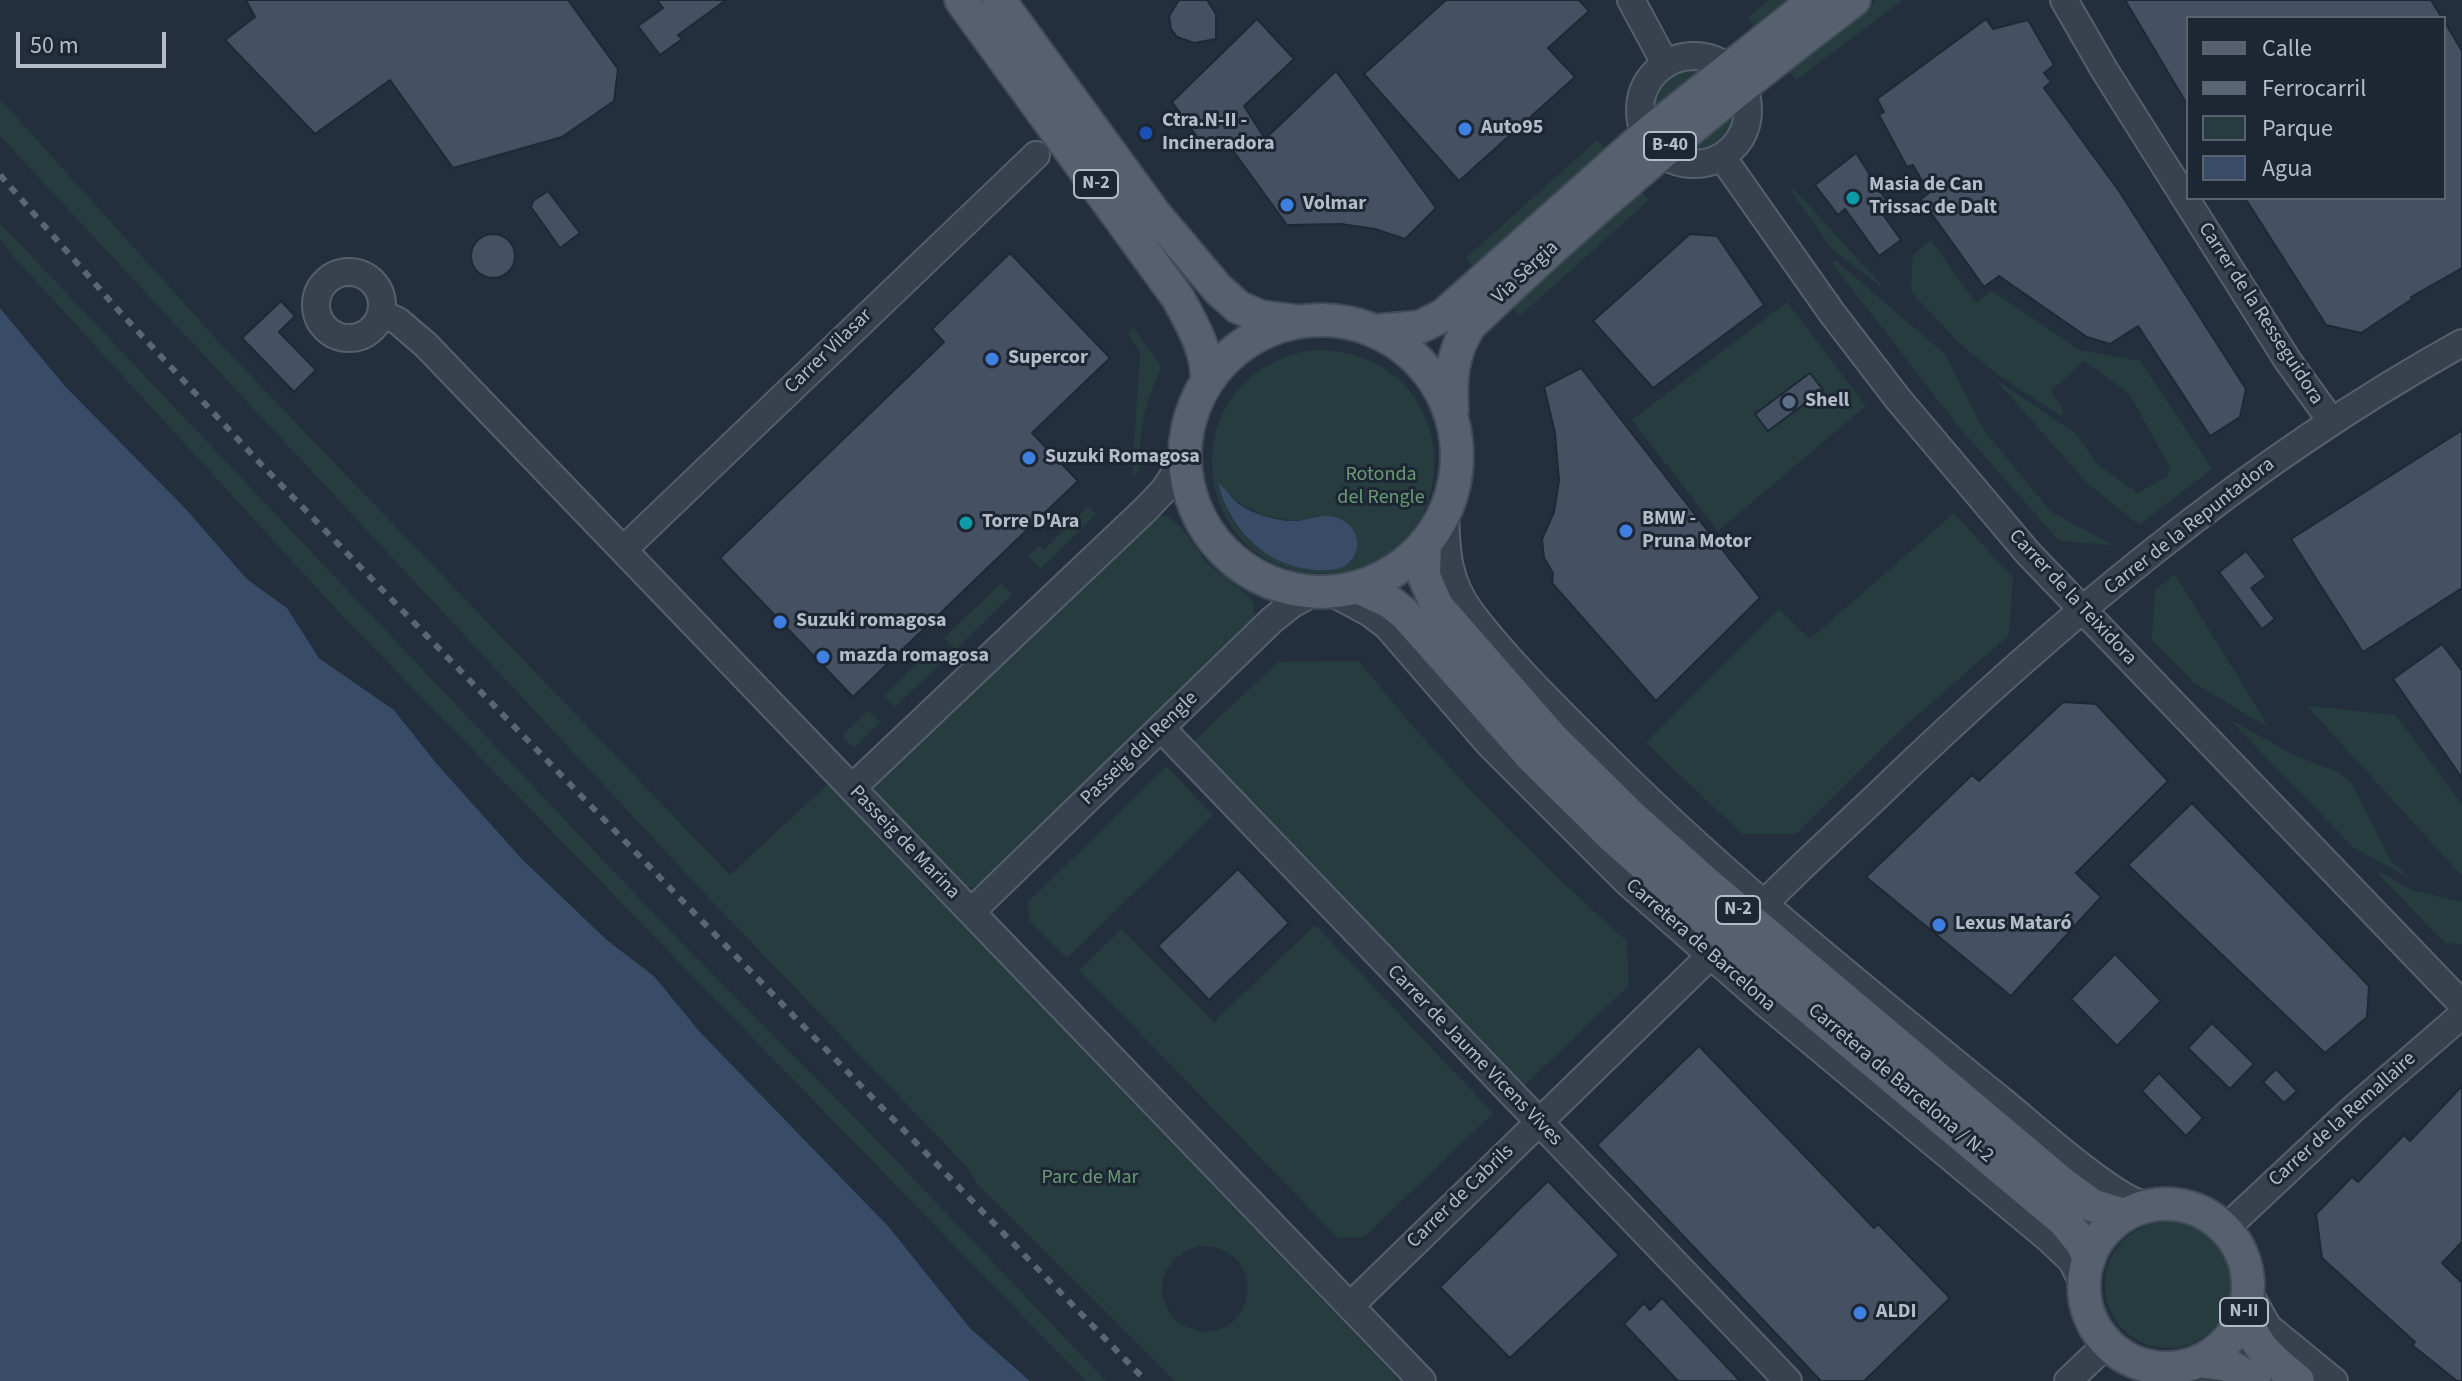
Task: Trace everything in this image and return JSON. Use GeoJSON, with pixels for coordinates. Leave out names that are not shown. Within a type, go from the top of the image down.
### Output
{"type":"FeatureCollection","features":[{"type":"Feature","properties":{"kind":"main road","name":"N-2"},"geometry":{"type":"LineString","coordinates":[[961,0],[1178,298],[1193,325],[1208,364],[1207,380]]}},
{"type":"Feature","properties":{"kind":"main road","name":"N-2"},"geometry":{"type":"LineString","coordinates":[[999,0],[1154,213],[1218,289],[1238,307],[1261,317],[1352,323],[1375,331],[1411,354],[1438,386],[1453,425],[1456,455],[1454,484],[1445,512],[1425,543],[1395,570],[1334,590],[1291,589],[1260,577],[1231,558],[1215,542],[1193,503],[1187,481],[1188,424],[1207,380],[1230,354],[1258,334],[1302,321]]}},
{"type":"Feature","properties":{"kind":"main road","name":"Via Sèrgia"},"geometry":{"type":"LineString","coordinates":[[1375,331],[1420,327],[1444,315],[1735,77],[1815,0]]}},
{"type":"Feature","properties":{"kind":"main road","name":"Via Sèrgia"},"geometry":{"type":"LineString","coordinates":[[1735,77],[1854,0]]}},
{"type":"Feature","properties":{"kind":"main road","name":"Via Sèrgia"},"geometry":{"type":"LineString","coordinates":[[1453,425],[1453,362],[1457,347],[1470,325],[1565,237],[1654,144]]}},
{"type":"Feature","properties":{"kind":"main road","name":"Carretera de Barcelona / N-2"},"geometry":{"type":"LineString","coordinates":[[1425,543],[1424,576],[1437,606],[1553,739],[1631,816],[2055,1178],[2092,1205],[2135,1210]]}},
{"type":"Feature","properties":{"kind":"main road","name":"Carretera de Barcelona / N-2"},"geometry":{"type":"LineString","coordinates":[[1334,590],[1390,602],[1405,614],[1530,755],[1613,837],[1740,950],[2064,1221],[2082,1243],[2086,1272]]}},
{"type":"Feature","properties":{"kind":"main road"},"geometry":{"type":"LineString","coordinates":[[2226,1228],[2212,1217],[2181,1204],[2135,1210],[2103,1234],[2086,1272],[2088,1310],[2108,1343],[2139,1363],[2197,1370],[2228,1365],[2254,1381]]}},
{"type":"Feature","properties":{"kind":"main road","name":"N-II"},"geometry":{"type":"LineString","coordinates":[[2197,1370],[2228,1340],[2247,1301],[2248,1278],[2241,1251],[2226,1228]]}},
{"type":"Feature","properties":{"kind":"main road"},"geometry":{"type":"LineString","coordinates":[[2247,1301],[2248,1323],[2257,1344],[2298,1381]]}},
{"type":"Feature","properties":{"kind":"street"},"geometry":{"type":"LineString","coordinates":[[1631,0],[1660,54],[1663,66]]}},
{"type":"Feature","properties":{"kind":"street","name":"Carrer de la Resseguidora"},"geometry":{"type":"LineString","coordinates":[[2064,0],[2186,199]]}},
{"type":"Feature","properties":{"kind":"street"},"geometry":{"type":"LineString","coordinates":[[1689,56],[1716,61],[1735,77],[1748,102],[1745,126],[1734,147],[1722,157],[1698,164],[1673,160],[1654,144],[1641,120],[1641,105],[1652,77],[1663,66],[1689,56]]}},
{"type":"Feature","properties":{"kind":"street","name":"Carrer Vilasar"},"geometry":{"type":"LineString","coordinates":[[623,550],[1036,155]]}},
{"type":"Feature","properties":{"kind":"street","name":"Carrer de la Teixidora"},"geometry":{"type":"LineString","coordinates":[[1722,157],[1832,313],[1898,399],[2028,553],[2462,1004]]}},
{"type":"Feature","properties":{"kind":"street","name":"Carrer de la Resseguidora"},"geometry":{"type":"LineString","coordinates":[[2186,200],[2288,361],[2332,422]]}},
{"type":"Feature","properties":{"kind":"street","name":"Passeig de Marina"},"geometry":{"type":"LineString","coordinates":[[381,313],[398,321],[426,345],[1422,1381]]}},
{"type":"Feature","properties":{"kind":"street","name":"Carrer de la Repuntadora"},"geometry":{"type":"LineString","coordinates":[[1764,904],[1921,753],[2081,611],[2268,465],[2393,381],[2462,343]]}},
{"type":"Feature","properties":{"kind":"street"},"geometry":{"type":"LineString","coordinates":[[852,788],[1146,509],[1164,490],[1185,459]]}},
{"type":"Feature","properties":{"kind":"street"},"geometry":{"type":"LineString","coordinates":[[1445,512],[1446,551],[1451,579],[1472,614],[1564,716],[1646,799],[1852,978],[2122,1197],[2136,1204],[2135,1210]]}},
{"type":"Feature","properties":{"kind":"street","name":"Passeig del Rengle"},"geometry":{"type":"LineString","coordinates":[[971,912],[1272,620],[1292,604],[1334,590]]}},
{"type":"Feature","properties":{"kind":"street","name":"Carretera de Barcelona"},"geometry":{"type":"LineString","coordinates":[[1334,590],[1387,626],[1490,745],[1626,881],[2086,1272]]}},
{"type":"Feature","properties":{"kind":"street","name":"Carrer de Jaume Vicens Vives"},"geometry":{"type":"LineString","coordinates":[[1162,729],[1788,1381]]}},
{"type":"Feature","properties":{"kind":"street","name":"Carrer de Cabrils"},"geometry":{"type":"LineString","coordinates":[[1350,1306],[1711,955]]}},
{"type":"Feature","properties":{"kind":"street","name":"Carrer de la Remallaire"},"geometry":{"type":"LineString","coordinates":[[2226,1228],[2340,1121],[2462,1015]]}},
{"type":"Feature","properties":{"kind":"street"},"geometry":{"type":"LineString","coordinates":[[2247,1301],[2268,1327],[2334,1381]]}},
{"type":"Feature","properties":{"kind":"street"},"geometry":{"type":"LineString","coordinates":[[2068,1381],[2108,1343]]}},
{"type":"Feature","properties":{"kind":"green space"},"geometry":{"type":"Polygon","coordinates":[[[1770,0],[1794,0],[1756,29],[1748,17],[1770,0]]]}},
{"type":"Feature","properties":{"kind":"green space"},"geometry":{"type":"Polygon","coordinates":[[[1877,0],[1903,0],[1796,80],[1787,68],[1877,0]]]}},
{"type":"Feature","properties":{"kind":"green space"},"geometry":{"type":"Polygon","coordinates":[[[1687,70],[1702,71],[1654,110],[1657,95],[1664,84],[1687,70]]]}},
{"type":"Feature","properties":{"kind":"green space","name":"Parc de Mar"},"geometry":{"type":"Polygon","coordinates":[[[0,99],[227,351],[730,875],[828,784],[1400,1381],[1175,1381],[979,1186],[966,1166],[707,896],[0,136],[0,99]],[[1199,1246],[1189,1249],[1168,1268],[1162,1286],[1163,1296],[1171,1314],[1184,1326],[1214,1331],[1230,1324],[1241,1312],[1247,1295],[1246,1278],[1239,1262],[1223,1250],[1199,1246]]]}},
{"type":"Feature","properties":{"kind":"green space"},"geometry":{"type":"Polygon","coordinates":[[[1735,111],[1729,129],[1719,141],[1705,148],[1687,150],[1735,111]]]}},
{"type":"Feature","properties":{"kind":"green space"},"geometry":{"type":"Polygon","coordinates":[[[1597,140],[1608,152],[1476,270],[1466,258],[1597,140]]]}},
{"type":"Feature","properties":{"kind":"green space"},"geometry":{"type":"Polygon","coordinates":[[[1793,188],[1886,290],[1832,249],[1790,190],[1793,188]]]}},
{"type":"Feature","properties":{"kind":"green space"},"geometry":{"type":"Polygon","coordinates":[[[1638,189],[1649,200],[1520,316],[1510,305],[1638,189]]]}},
{"type":"Feature","properties":{"kind":"green space"},"geometry":{"type":"Polygon","coordinates":[[[0,223],[671,932],[868,1131],[1106,1381],[1086,1381],[335,608],[14,257],[0,239],[0,223]]]}},
{"type":"Feature","properties":{"kind":"green space"},"geometry":{"type":"Polygon","coordinates":[[[1931,240],[1976,303],[1992,291],[2080,350],[2140,361],[2212,469],[2139,525],[2087,483],[1995,379],[2076,434],[2097,464],[2138,493],[2168,476],[2170,468],[2129,393],[2084,361],[2051,391],[2064,411],[2061,416],[2001,377],[1959,343],[1911,292],[1913,255],[1931,240]]]}},
{"type":"Feature","properties":{"kind":"green space"},"geometry":{"type":"Polygon","coordinates":[[[1836,261],[1944,353],[1984,430],[2051,512],[2113,545],[2059,541],[1958,426],[1832,263],[1836,261]]]}},
{"type":"Feature","properties":{"kind":"green space"},"geometry":{"type":"Polygon","coordinates":[[[1787,302],[1866,406],[1718,531],[1632,420],[1787,302]]]}},
{"type":"Feature","properties":{"kind":"green space"},"geometry":{"type":"Polygon","coordinates":[[[1133,327],[1162,368],[1147,405],[1139,470],[1132,478],[1140,352],[1128,334],[1133,327]]]}},
{"type":"Feature","properties":{"kind":"green space","name":"Rotonda del Rengle"},"geometry":{"type":"Polygon","coordinates":[[[1310,350],[1362,357],[1399,380],[1423,413],[1434,452],[1431,492],[1415,529],[1385,557],[1342,572],[1293,570],[1254,551],[1228,519],[1214,481],[1214,440],[1230,401],[1261,370],[1310,350]],[[1218,484],[1234,523],[1252,544],[1276,559],[1312,566],[1352,562],[1356,554],[1357,542],[1346,521],[1335,516],[1293,521],[1262,515],[1233,499],[1218,484]]]}},
{"type":"Feature","properties":{"kind":"green space"},"geometry":{"type":"Polygon","coordinates":[[[1088,506],[1096,514],[1040,569],[1028,556],[1039,546],[1044,550],[1088,506]]]}},
{"type":"Feature","properties":{"kind":"green space"},"geometry":{"type":"Polygon","coordinates":[[[1954,513],[2013,578],[2009,635],[1905,726],[1796,834],[1742,834],[1646,743],[1779,609],[1810,639],[1954,513]]]}},
{"type":"Feature","properties":{"kind":"green space"},"geometry":{"type":"Polygon","coordinates":[[[1165,516],[1179,525],[1211,566],[1250,598],[1254,611],[1252,621],[984,881],[973,887],[965,887],[875,796],[875,784],[1152,517],[1165,516]]]}},
{"type":"Feature","properties":{"kind":"green space"},"geometry":{"type":"Polygon","coordinates":[[[2175,574],[2269,728],[2193,682],[2152,640],[2155,590],[2175,574]]]}},
{"type":"Feature","properties":{"kind":"green space"},"geometry":{"type":"Polygon","coordinates":[[[1001,583],[1012,595],[955,650],[944,638],[1001,583]]]}},
{"type":"Feature","properties":{"kind":"green space"},"geometry":{"type":"Polygon","coordinates":[[[929,652],[940,664],[895,707],[884,695],[929,652]]]}},
{"type":"Feature","properties":{"kind":"green space"},"geometry":{"type":"Polygon","coordinates":[[[1359,661],[1421,736],[1487,807],[1627,941],[1629,985],[1524,1086],[1194,741],[1278,662],[1359,661]]]}},
{"type":"Feature","properties":{"kind":"green space"},"geometry":{"type":"Polygon","coordinates":[[[2307,706],[2396,715],[2462,805],[2462,876],[2307,706]]]}},
{"type":"Feature","properties":{"kind":"green space"},"geometry":{"type":"Polygon","coordinates":[[[869,710],[880,722],[854,748],[842,736],[869,710]]]}},
{"type":"Feature","properties":{"kind":"green space"},"geometry":{"type":"Polygon","coordinates":[[[2229,719],[2294,755],[2338,772],[2351,782],[2391,861],[2412,880],[2353,847],[2229,719]]]}},
{"type":"Feature","properties":{"kind":"green space"},"geometry":{"type":"Polygon","coordinates":[[[1167,766],[1213,816],[1067,958],[1029,920],[1027,903],[1167,766]]]}},
{"type":"Feature","properties":{"kind":"green space"},"geometry":{"type":"Polygon","coordinates":[[[2381,872],[2411,890],[2462,902],[2462,944],[2445,943],[2378,874],[2381,872]]]}},
{"type":"Feature","properties":{"kind":"green space"},"geometry":{"type":"Polygon","coordinates":[[[1315,925],[1493,1113],[1364,1237],[1338,1238],[1079,970],[1122,929],[1214,1022],[1315,925]]]}},
{"type":"Feature","properties":{"kind":"green space"},"geometry":{"type":"Polygon","coordinates":[[[2168,1222],[2192,1226],[2213,1240],[2227,1261],[2231,1285],[2227,1309],[2213,1330],[2192,1344],[2168,1348],[2144,1344],[2123,1330],[2109,1309],[2105,1285],[2109,1261],[2123,1240],[2144,1226],[2168,1222]]]}},
{"type":"Feature","properties":{"kind":"water"},"geometry":{"type":"Polygon","coordinates":[[[0,308],[65,386],[186,509],[247,579],[287,608],[319,658],[394,710],[437,764],[522,859],[607,940],[654,976],[700,1032],[889,1227],[970,1328],[1030,1381],[0,1381],[0,308]]]}},
{"type":"Feature","properties":{"kind":"water"},"geometry":{"type":"Polygon","coordinates":[[[1218,483],[1235,501],[1254,513],[1270,518],[1293,521],[1329,516],[1341,519],[1349,525],[1357,540],[1354,556],[1341,568],[1330,570],[1310,570],[1273,558],[1258,548],[1233,519],[1218,483]]]}},
{"type":"Feature","properties":{"kind":"pier"},"geometry":{"type":"Polygon","coordinates":[[[0,304],[68,383],[189,506],[250,576],[290,606],[322,655],[397,707],[440,762],[525,856],[609,937],[656,974],[703,1029],[892,1224],[973,1326],[1034,1381],[1030,1381],[970,1328],[889,1227],[700,1032],[654,976],[607,940],[522,859],[437,764],[394,710],[319,658],[287,608],[247,579],[186,509],[65,386],[0,308],[0,304]]]}},
{"type":"Feature","properties":{"kind":"building"},"geometry":{"type":"Polygon","coordinates":[[[246,0],[568,0],[618,69],[614,101],[562,137],[453,168],[390,80],[315,134],[225,40],[255,17],[246,0]]]}},
{"type":"Feature","properties":{"kind":"building"},"geometry":{"type":"Polygon","coordinates":[[[657,0],[726,0],[678,35],[682,39],[660,55],[638,26],[663,8],[657,0]]]}},
{"type":"Feature","properties":{"kind":"building"},"geometry":{"type":"Polygon","coordinates":[[[1179,0],[1207,0],[1216,14],[1216,39],[1194,43],[1177,37],[1171,29],[1169,16],[1179,0]]]}},
{"type":"Feature","properties":{"kind":"building","name":"Auto95"},"geometry":{"type":"Polygon","coordinates":[[[1446,0],[1579,0],[1589,11],[1548,48],[1575,77],[1459,181],[1364,74],[1446,0]]]}},
{"type":"Feature","properties":{"kind":"building"},"geometry":{"type":"Polygon","coordinates":[[[2125,0],[2431,0],[2441,16],[2186,16],[2186,103],[2125,0]]]}},
{"type":"Feature","properties":{"kind":"building"},"geometry":{"type":"Polygon","coordinates":[[[1257,19],[1294,59],[1244,106],[1265,139],[1336,71],[1436,208],[1405,239],[1375,229],[1341,224],[1287,225],[1226,141],[1215,151],[1205,148],[1172,102],[1257,19]]]}},
{"type":"Feature","properties":{"kind":"building"},"geometry":{"type":"Polygon","coordinates":[[[1986,19],[1993,29],[2028,20],[2054,65],[2044,73],[2051,82],[2044,88],[2119,191],[2246,389],[2240,417],[2210,436],[2138,326],[2110,344],[2087,337],[1999,276],[1984,287],[1921,199],[1929,193],[1913,165],[1907,167],[1879,115],[1884,112],[1877,99],[1986,19]]]}},
{"type":"Feature","properties":{"kind":"building"},"geometry":{"type":"Polygon","coordinates":[[[2446,24],[2462,51],[2462,268],[2411,297],[2361,333],[2326,325],[2246,200],[2446,200],[2446,24]]]}},
{"type":"Feature","properties":{"kind":"building","name":"Masia de Can Trissac de Dalt"},"geometry":{"type":"Polygon","coordinates":[[[1856,153],[1886,200],[1877,206],[1901,240],[1879,256],[1845,209],[1838,215],[1815,185],[1856,153]]]}},
{"type":"Feature","properties":{"kind":"building"},"geometry":{"type":"Polygon","coordinates":[[[548,191],[580,233],[560,248],[531,207],[533,201],[548,191]]]}},
{"type":"Feature","properties":{"kind":"building"},"geometry":{"type":"Polygon","coordinates":[[[493,234],[509,240],[515,256],[509,272],[493,278],[477,272],[471,256],[477,240],[493,234]]]}},
{"type":"Feature","properties":{"kind":"building"},"geometry":{"type":"Polygon","coordinates":[[[1690,234],[1717,236],[1764,305],[1653,388],[1593,321],[1690,234]]]}},
{"type":"Feature","properties":{"kind":"building"},"geometry":{"type":"Polygon","coordinates":[[[1010,253],[1110,358],[1032,433],[1078,481],[853,697],[720,558],[944,342],[932,329],[1010,253]]]}},
{"type":"Feature","properties":{"kind":"building"},"geometry":{"type":"Polygon","coordinates":[[[281,301],[295,316],[279,332],[316,370],[294,392],[242,338],[281,301]]]}},
{"type":"Feature","properties":{"kind":"building","name":"BMW - Pruna Motor"},"geometry":{"type":"Polygon","coordinates":[[[1581,368],[1760,598],[1656,701],[1552,583],[1553,573],[1544,558],[1542,539],[1554,512],[1559,481],[1555,433],[1544,387],[1581,368]]]}},
{"type":"Feature","properties":{"kind":"building","name":"Shell"},"geometry":{"type":"Polygon","coordinates":[[[1810,373],[1823,390],[1768,431],[1755,414],[1810,373]]]}},
{"type":"Feature","properties":{"kind":"building"},"geometry":{"type":"Polygon","coordinates":[[[2462,430],[2462,588],[2363,652],[2291,539],[2462,430]]]}},
{"type":"Feature","properties":{"kind":"building"},"geometry":{"type":"Polygon","coordinates":[[[2246,551],[2266,577],[2251,588],[2275,619],[2262,629],[2219,572],[2246,551]]]}},
{"type":"Feature","properties":{"kind":"building"},"geometry":{"type":"Polygon","coordinates":[[[2442,644],[2462,671],[2462,778],[2393,679],[2442,644]]]}},
{"type":"Feature","properties":{"kind":"building"},"geometry":{"type":"Polygon","coordinates":[[[2063,702],[2096,704],[2168,781],[2076,873],[2101,897],[2011,996],[1866,877],[1972,775],[1979,781],[2063,702]]]}},
{"type":"Feature","properties":{"kind":"building"},"geometry":{"type":"Polygon","coordinates":[[[2192,803],[2369,986],[2367,1017],[2325,1053],[2128,865],[2192,803]]]}},
{"type":"Feature","properties":{"kind":"building"},"geometry":{"type":"Polygon","coordinates":[[[1238,869],[1289,923],[1209,1000],[1158,946],[1238,869]]]}},
{"type":"Feature","properties":{"kind":"building"},"geometry":{"type":"Polygon","coordinates":[[[2115,954],[2161,1001],[2117,1046],[2071,999],[2115,954]]]}},
{"type":"Feature","properties":{"kind":"building"},"geometry":{"type":"Polygon","coordinates":[[[2212,1023],[2254,1064],[2230,1089],[2188,1048],[2212,1023]]]}},
{"type":"Feature","properties":{"kind":"building"},"geometry":{"type":"Polygon","coordinates":[[[1699,1046],[1874,1228],[1878,1224],[1950,1298],[1864,1381],[1821,1381],[1597,1145],[1699,1046]]]}},
{"type":"Feature","properties":{"kind":"building"},"geometry":{"type":"Polygon","coordinates":[[[2276,1069],[2297,1091],[2284,1103],[2263,1082],[2276,1069]]]}},
{"type":"Feature","properties":{"kind":"building"},"geometry":{"type":"Polygon","coordinates":[[[2159,1073],[2203,1118],[2186,1136],[2142,1091],[2159,1073]]]}},
{"type":"Feature","properties":{"kind":"building"},"geometry":{"type":"Polygon","coordinates":[[[2462,1086],[2462,1242],[2442,1263],[2462,1283],[2462,1381],[2457,1381],[2412,1345],[2415,1342],[2322,1258],[2316,1214],[2352,1177],[2358,1182],[2404,1135],[2410,1141],[2462,1086]]]}},
{"type":"Feature","properties":{"kind":"building"},"geometry":{"type":"Polygon","coordinates":[[[1548,1181],[1619,1255],[1510,1358],[1440,1287],[1548,1181]]]}},
{"type":"Feature","properties":{"kind":"building"},"geometry":{"type":"Polygon","coordinates":[[[1662,1298],[1740,1381],[1678,1381],[1624,1324],[1644,1303],[1650,1310],[1662,1298]]]}},
{"type":"Feature","properties":{"kind":"railway"},"geometry":{"type":"LineString","coordinates":[[0,175],[119,311],[259,462],[1146,1381]]}},
{"type":"Feature","properties":{"kind":"place","name":"Auto95"},"geometry":{"type":"Point","coordinates":[1465,129]}},
{"type":"Feature","properties":{"kind":"place","name":"Ctra.N-II - Incineradora"},"geometry":{"type":"Point","coordinates":[1146,133]}},
{"type":"Feature","properties":{"kind":"place","name":"Masia de Can Trissac de Dalt"},"geometry":{"type":"Point","coordinates":[1853,198]}},
{"type":"Feature","properties":{"kind":"place","name":"Volmar"},"geometry":{"type":"Point","coordinates":[1287,205]}},
{"type":"Feature","properties":{"kind":"place","name":"Supercor"},"geometry":{"type":"Point","coordinates":[992,359]}},
{"type":"Feature","properties":{"kind":"place","name":"Shell"},"geometry":{"type":"Point","coordinates":[1789,402]}},
{"type":"Feature","properties":{"kind":"place","name":"Suzuki Romagosa"},"geometry":{"type":"Point","coordinates":[1029,458]}},
{"type":"Feature","properties":{"kind":"place","name":"Torre D'Ara"},"geometry":{"type":"Point","coordinates":[966,523]}},
{"type":"Feature","properties":{"kind":"place","name":"BMW - Pruna Motor"},"geometry":{"type":"Point","coordinates":[1626,531]}},
{"type":"Feature","properties":{"kind":"place","name":"Suzuki romagosa"},"geometry":{"type":"Point","coordinates":[780,622]}},
{"type":"Feature","properties":{"kind":"place","name":"mazda romagosa"},"geometry":{"type":"Point","coordinates":[823,657]}},
{"type":"Feature","properties":{"kind":"place","name":"Lexus Mataró"},"geometry":{"type":"Point","coordinates":[1939,925]}},
{"type":"Feature","properties":{"kind":"place","name":"ALDI"},"geometry":{"type":"Point","coordinates":[1860,1313]}}]}
